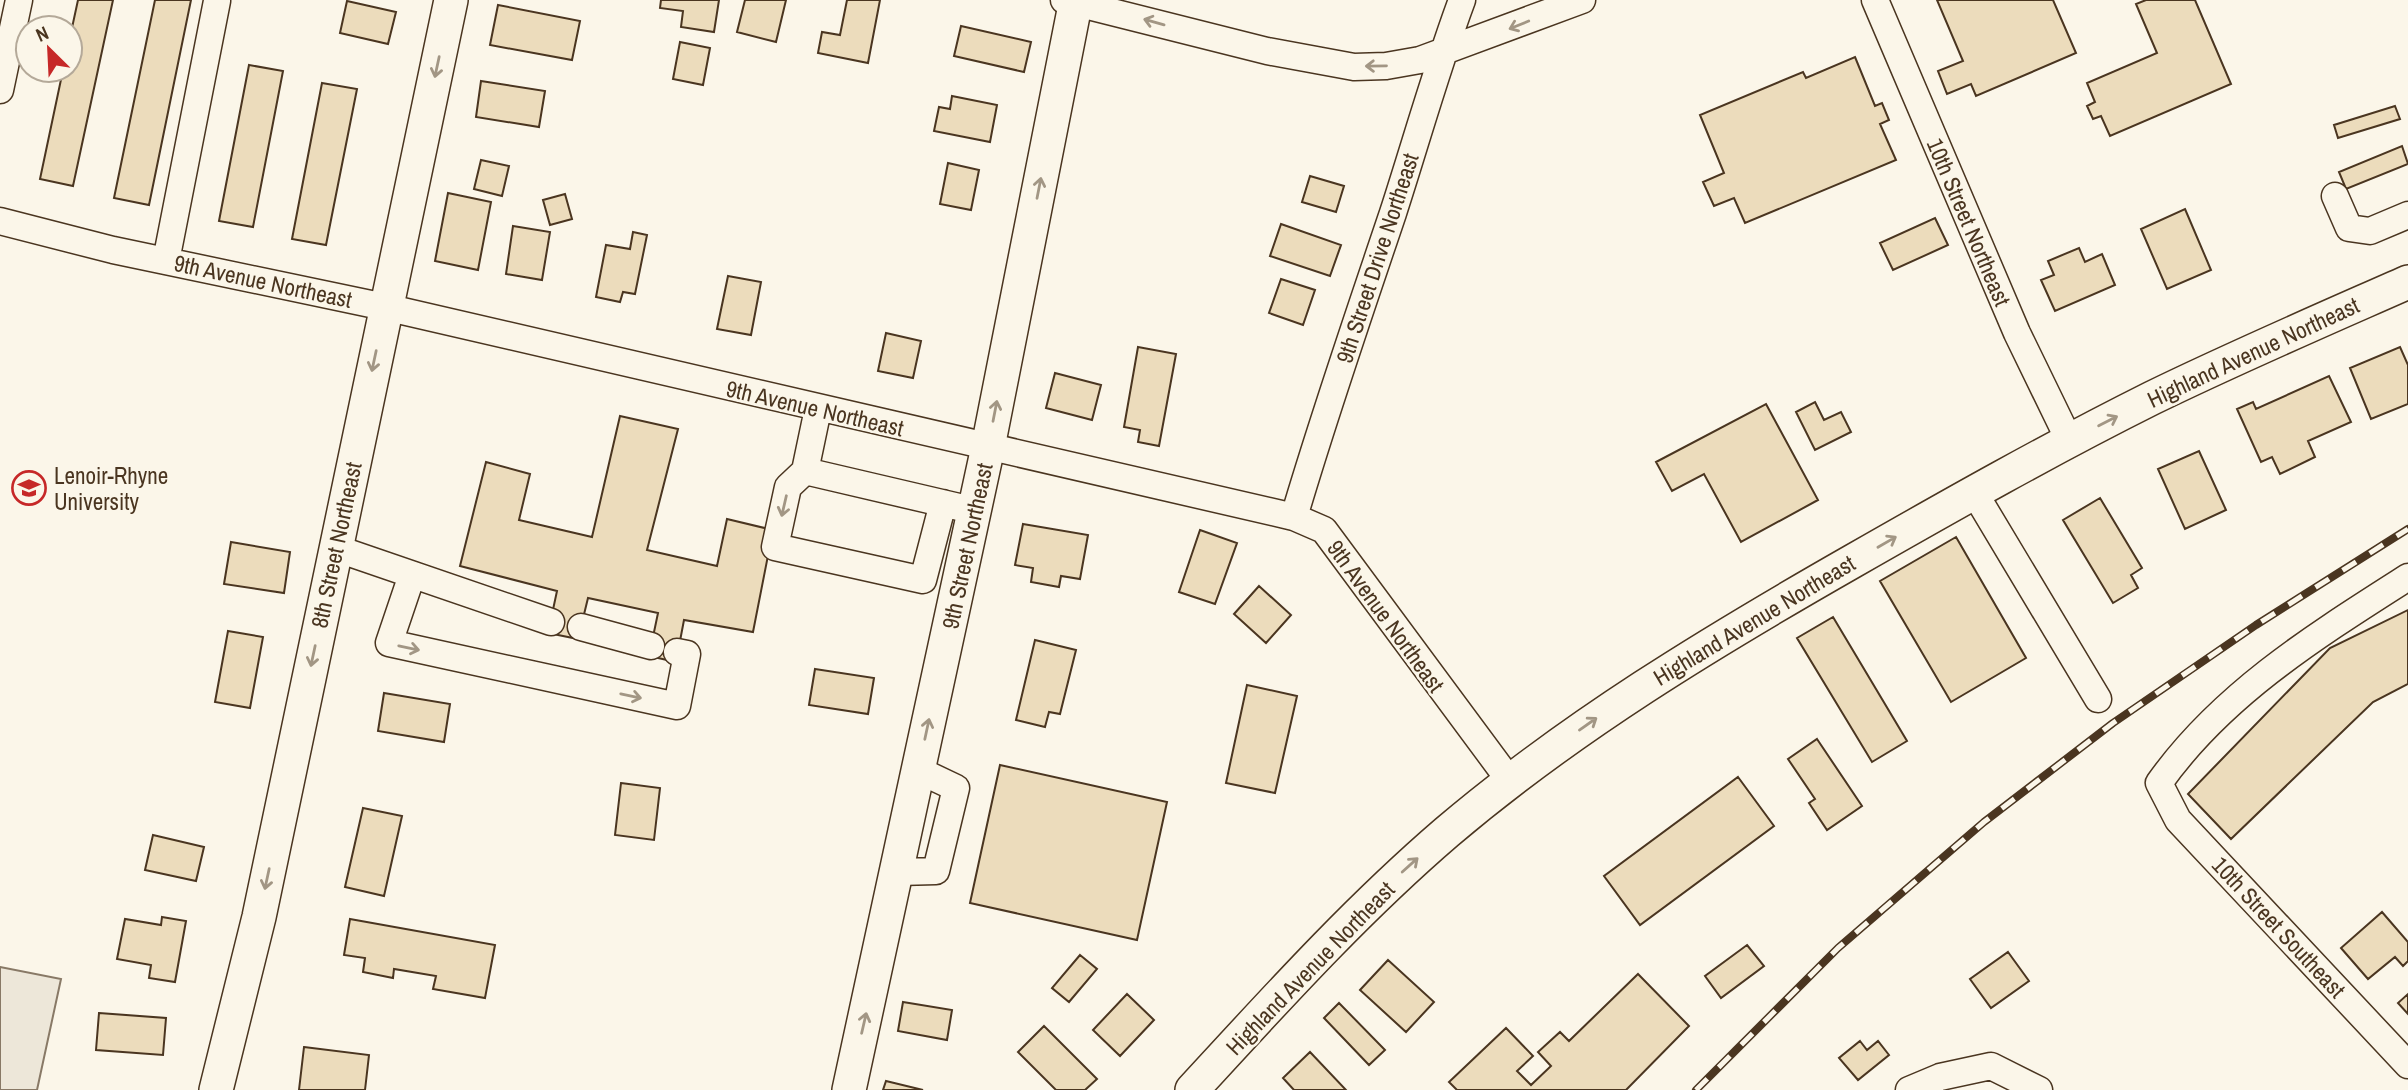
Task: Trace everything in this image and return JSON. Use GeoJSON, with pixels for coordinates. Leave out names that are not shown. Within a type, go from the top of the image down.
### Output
{"type":"FeatureCollection","features":[{"type":"Feature","properties":{"kind":"main road","name":"8th Street Northeast"},"geometry":{"type":"LineString","coordinates":[[216,1090],[259,917],[385,307],[452,0]]}},
{"type":"Feature","properties":{"kind":"main road","name":"9th Street Northeast"},"geometry":{"type":"LineString","coordinates":[[849,1090],[918,770],[959,507],[988,447],[1072,1]]}},
{"type":"Feature","properties":{"kind":"main road","name":"Highland Avenue Northeast"},"geometry":{"type":"LineString","coordinates":[[1192,1090],[1328,944],[1407,867],[1510,781],[1586,724],[1692,654],[2069,440],[2253,351],[2408,282]]}},
{"type":"Feature","properties":{"kind":"street"},"geometry":{"type":"LineString","coordinates":[[0,90],[19,0]]}},
{"type":"Feature","properties":{"kind":"street","name":"9th Street Drive Northeast"},"geometry":{"type":"LineString","coordinates":[[1294,517],[1462,0]]}},
{"type":"Feature","properties":{"kind":"street"},"geometry":{"type":"LineString","coordinates":[[1072,1],[1267,51],[1354,67],[1386,66],[1443,52],[1582,0]]}},
{"type":"Feature","properties":{"kind":"street","name":"10th Street Northeast"},"geometry":{"type":"LineString","coordinates":[[1875,0],[2017,333],[2069,440]]}},
{"type":"Feature","properties":{"kind":"street"},"geometry":{"type":"LineString","coordinates":[[166,261],[217,1]]}},
{"type":"Feature","properties":{"kind":"street"},"geometry":{"type":"LineString","coordinates":[[2335,196],[2349,228],[2370,231],[2408,215]]}},
{"type":"Feature","properties":{"kind":"street","name":"9th Avenue Northeast"},"geometry":{"type":"LineString","coordinates":[[0,221],[1294,517],[1324,530],[1510,781]]}},
{"type":"Feature","properties":{"kind":"street"},"geometry":{"type":"LineString","coordinates":[[804,471],[959,507],[923,580],[775,547],[788,487],[804,471],[818,409]]}},
{"type":"Feature","properties":{"kind":"street"},"geometry":{"type":"LineString","coordinates":[[1974,492],[2098,699]]}},
{"type":"Feature","properties":{"kind":"street"},"geometry":{"type":"LineString","coordinates":[[335,548],[551,622]]}},
{"type":"Feature","properties":{"kind":"street"},"geometry":{"type":"LineString","coordinates":[[412,575],[389,643],[677,706],[687,654],[677,652]]}},
{"type":"Feature","properties":{"kind":"street","name":"10th Street Southeast"},"geometry":{"type":"LineString","coordinates":[[2408,576],[2292,654],[2233,699],[2186,746],[2159,783],[2178,820],[2408,1065]]}},
{"type":"Feature","properties":{"kind":"street"},"geometry":{"type":"LineString","coordinates":[[581,627],[651,646]]}},
{"type":"Feature","properties":{"kind":"street"},"geometry":{"type":"LineString","coordinates":[[1909,1090],[1940,1077],[1991,1066],[2039,1090]]}},
{"type":"Feature","properties":{"kind":"shaded area"},"geometry":{"type":"Polygon","coordinates":[[[0,967],[61,979],[37,1090],[0,1090],[0,967]]]}},
{"type":"Feature","properties":{"kind":"building"},"geometry":{"type":"Polygon","coordinates":[[[78,0],[113,0],[73,186],[40,179],[60,84],[84,84],[84,14],[75,14],[78,0]]]}},
{"type":"Feature","properties":{"kind":"building"},"geometry":{"type":"Polygon","coordinates":[[[155,0],[191,0],[149,205],[114,198],[155,0]]]}},
{"type":"Feature","properties":{"kind":"building"},"geometry":{"type":"Polygon","coordinates":[[[661,0],[719,0],[714,32],[681,27],[683,11],[660,8],[661,0]]]}},
{"type":"Feature","properties":{"kind":"building"},"geometry":{"type":"Polygon","coordinates":[[[745,0],[786,0],[776,42],[737,32],[745,0]]]}},
{"type":"Feature","properties":{"kind":"building"},"geometry":{"type":"Polygon","coordinates":[[[847,0],[880,0],[868,63],[818,53],[822,32],[840,35],[847,0]]]}},
{"type":"Feature","properties":{"kind":"building"},"geometry":{"type":"Polygon","coordinates":[[[1937,0],[2053,0],[2076,53],[1976,96],[1971,84],[1947,94],[1938,71],[1963,61],[1937,0]]]}},
{"type":"Feature","properties":{"kind":"building"},"geometry":{"type":"Polygon","coordinates":[[[2146,0],[2195,0],[2231,84],[2110,136],[2101,116],[2093,119],[2087,106],[2095,102],[2087,83],[2157,53],[2136,4],[2146,0]]]}},
{"type":"Feature","properties":{"kind":"building"},"geometry":{"type":"Polygon","coordinates":[[[347,1],[396,12],[388,44],[340,33],[347,1]]]}},
{"type":"Feature","properties":{"kind":"building"},"geometry":{"type":"Polygon","coordinates":[[[498,5],[580,21],[572,60],[490,45],[498,5]]]}},
{"type":"Feature","properties":{"kind":"building"},"geometry":{"type":"Polygon","coordinates":[[[961,26],[1031,42],[1024,72],[954,56],[961,26]]]}},
{"type":"Feature","properties":{"kind":"building"},"geometry":{"type":"Polygon","coordinates":[[[680,42],[710,48],[703,85],[673,79],[680,42]]]}},
{"type":"Feature","properties":{"kind":"building"},"geometry":{"type":"Polygon","coordinates":[[[1855,57],[1875,106],[1882,103],[1889,120],[1880,124],[1896,160],[1745,223],[1734,198],[1714,206],[1703,182],[1724,173],[1700,115],[1803,72],[1806,78],[1855,57]]]}},
{"type":"Feature","properties":{"kind":"building"},"geometry":{"type":"Polygon","coordinates":[[[249,65],[283,71],[253,227],[219,221],[249,65]]]}},
{"type":"Feature","properties":{"kind":"building"},"geometry":{"type":"Polygon","coordinates":[[[481,81],[545,91],[539,127],[476,117],[481,81]]]}},
{"type":"Feature","properties":{"kind":"building"},"geometry":{"type":"Polygon","coordinates":[[[322,83],[357,89],[326,245],[292,239],[322,83]]]}},
{"type":"Feature","properties":{"kind":"building"},"geometry":{"type":"Polygon","coordinates":[[[952,96],[997,105],[990,142],[934,131],[939,107],[950,109],[952,96]]]}},
{"type":"Feature","properties":{"kind":"building"},"geometry":{"type":"Polygon","coordinates":[[[2395,106],[2400,119],[2338,138],[2334,125],[2395,106]]]}},
{"type":"Feature","properties":{"kind":"building"},"geometry":{"type":"Polygon","coordinates":[[[2402,146],[2408,164],[2346,189],[2339,172],[2402,146]]]}},
{"type":"Feature","properties":{"kind":"building"},"geometry":{"type":"Polygon","coordinates":[[[481,160],[509,166],[502,196],[474,189],[481,160]]]}},
{"type":"Feature","properties":{"kind":"building"},"geometry":{"type":"Polygon","coordinates":[[[948,163],[979,170],[971,210],[940,204],[948,163]]]}},
{"type":"Feature","properties":{"kind":"building"},"geometry":{"type":"Polygon","coordinates":[[[1310,176],[1344,186],[1336,212],[1302,202],[1310,176]]]}},
{"type":"Feature","properties":{"kind":"building"},"geometry":{"type":"Polygon","coordinates":[[[448,193],[491,202],[478,270],[435,261],[448,193]]]}},
{"type":"Feature","properties":{"kind":"building"},"geometry":{"type":"Polygon","coordinates":[[[565,194],[572,219],[550,225],[543,200],[565,194]]]}},
{"type":"Feature","properties":{"kind":"building"},"geometry":{"type":"Polygon","coordinates":[[[2185,209],[2211,270],[2167,289],[2141,229],[2185,209]]]}},
{"type":"Feature","properties":{"kind":"building"},"geometry":{"type":"Polygon","coordinates":[[[1935,218],[1948,245],[1893,270],[1880,243],[1935,218]]]}},
{"type":"Feature","properties":{"kind":"building"},"geometry":{"type":"Polygon","coordinates":[[[1281,224],[1341,245],[1330,276],[1270,256],[1281,224]]]}},
{"type":"Feature","properties":{"kind":"building"},"geometry":{"type":"Polygon","coordinates":[[[513,226],[550,232],[542,280],[506,274],[513,226]]]}},
{"type":"Feature","properties":{"kind":"building"},"geometry":{"type":"Polygon","coordinates":[[[633,232],[647,235],[635,294],[623,292],[620,302],[596,297],[606,245],[630,249],[633,232]]]}},
{"type":"Feature","properties":{"kind":"building"},"geometry":{"type":"Polygon","coordinates":[[[2079,248],[2085,262],[2102,254],[2115,285],[2055,311],[2041,280],[2054,275],[2048,261],[2079,248]]]}},
{"type":"Feature","properties":{"kind":"building"},"geometry":{"type":"Polygon","coordinates":[[[728,276],[761,282],[751,335],[717,329],[728,276]]]}},
{"type":"Feature","properties":{"kind":"building"},"geometry":{"type":"Polygon","coordinates":[[[1281,279],[1315,290],[1303,325],[1269,313],[1281,279]]]}},
{"type":"Feature","properties":{"kind":"building"},"geometry":{"type":"Polygon","coordinates":[[[886,333],[921,341],[913,378],[878,371],[886,333]]]}},
{"type":"Feature","properties":{"kind":"building"},"geometry":{"type":"Polygon","coordinates":[[[1138,347],[1176,354],[1159,446],[1138,442],[1140,430],[1124,427],[1138,347]]]}},
{"type":"Feature","properties":{"kind":"building"},"geometry":{"type":"Polygon","coordinates":[[[2400,347],[2408,365],[2408,404],[2371,419],[2350,368],[2400,347]]]}},
{"type":"Feature","properties":{"kind":"building"},"geometry":{"type":"Polygon","coordinates":[[[1055,373],[1101,385],[1092,420],[1046,408],[1055,373]]]}},
{"type":"Feature","properties":{"kind":"building"},"geometry":{"type":"Polygon","coordinates":[[[2329,376],[2351,422],[2308,441],[2315,457],[2280,474],[2272,457],[2261,462],[2237,409],[2253,402],[2256,409],[2329,376]]]}},
{"type":"Feature","properties":{"kind":"building"},"geometry":{"type":"Polygon","coordinates":[[[1815,402],[1824,420],[1841,412],[1851,432],[1815,450],[1796,412],[1815,402]]]}},
{"type":"Feature","properties":{"kind":"building"},"geometry":{"type":"Polygon","coordinates":[[[1766,404],[1818,500],[1741,542],[1704,474],[1672,491],[1656,462],[1766,404]]]}},
{"type":"Feature","properties":{"kind":"building"},"geometry":{"type":"Polygon","coordinates":[[[620,416],[678,429],[647,550],[717,566],[727,519],[773,530],[753,632],[684,620],[676,662],[649,656],[658,613],[588,598],[578,639],[548,633],[557,591],[460,566],[486,462],[530,474],[519,520],[592,537],[620,416]]]}},
{"type":"Feature","properties":{"kind":"building"},"geometry":{"type":"Polygon","coordinates":[[[2199,451],[2226,510],[2185,529],[2158,469],[2199,451]]]}},
{"type":"Feature","properties":{"kind":"building"},"geometry":{"type":"Polygon","coordinates":[[[2100,498],[2142,568],[2131,575],[2138,588],[2113,603],[2063,520],[2100,498]]]}},
{"type":"Feature","properties":{"kind":"building"},"geometry":{"type":"Polygon","coordinates":[[[1023,524],[1088,535],[1080,579],[1061,576],[1059,587],[1031,582],[1033,568],[1015,565],[1023,524]]]}},
{"type":"Feature","properties":{"kind":"building"},"geometry":{"type":"Polygon","coordinates":[[[1200,530],[1237,543],[1215,604],[1179,592],[1200,530]]]}},
{"type":"Feature","properties":{"kind":"building"},"geometry":{"type":"Polygon","coordinates":[[[1956,537],[2026,658],[1951,702],[1880,581],[1956,537]]]}},
{"type":"Feature","properties":{"kind":"building"},"geometry":{"type":"Polygon","coordinates":[[[231,542],[290,552],[284,593],[224,584],[231,542]]]}},
{"type":"Feature","properties":{"kind":"building"},"geometry":{"type":"Polygon","coordinates":[[[1259,586],[1291,615],[1266,643],[1234,614],[1259,586]]]}},
{"type":"Feature","properties":{"kind":"building"},"geometry":{"type":"Polygon","coordinates":[[[2408,610],[2408,684],[2373,702],[2231,839],[2188,794],[2330,648],[2408,610]]]}},
{"type":"Feature","properties":{"kind":"building"},"geometry":{"type":"Polygon","coordinates":[[[1833,617],[1907,741],[1872,762],[1797,638],[1833,617]]]}},
{"type":"Feature","properties":{"kind":"building"},"geometry":{"type":"Polygon","coordinates":[[[228,631],[263,637],[250,708],[215,702],[228,631]]]}},
{"type":"Feature","properties":{"kind":"building"},"geometry":{"type":"Polygon","coordinates":[[[1035,640],[1076,650],[1060,714],[1049,712],[1045,727],[1016,720],[1035,640]]]}},
{"type":"Feature","properties":{"kind":"building"},"geometry":{"type":"Polygon","coordinates":[[[815,669],[874,678],[868,714],[809,705],[815,669]]]}},
{"type":"Feature","properties":{"kind":"building"},"geometry":{"type":"Polygon","coordinates":[[[1247,685],[1297,696],[1275,793],[1226,783],[1247,685]]]}},
{"type":"Feature","properties":{"kind":"building"},"geometry":{"type":"Polygon","coordinates":[[[384,693],[450,704],[444,742],[378,731],[384,693]]]}},
{"type":"Feature","properties":{"kind":"building"},"geometry":{"type":"Polygon","coordinates":[[[1817,739],[1862,806],[1827,830],[1809,803],[1815,799],[1788,759],[1817,739]]]}},
{"type":"Feature","properties":{"kind":"building"},"geometry":{"type":"Polygon","coordinates":[[[1000,765],[1167,802],[1137,940],[970,903],[1000,765]]]}},
{"type":"Feature","properties":{"kind":"building"},"geometry":{"type":"Polygon","coordinates":[[[1738,777],[1774,826],[1640,925],[1604,876],[1738,777]]]}},
{"type":"Feature","properties":{"kind":"building"},"geometry":{"type":"Polygon","coordinates":[[[621,783],[660,788],[654,840],[615,835],[621,783]]]}},
{"type":"Feature","properties":{"kind":"building"},"geometry":{"type":"Polygon","coordinates":[[[363,808],[402,816],[384,896],[345,887],[363,808]]]}},
{"type":"Feature","properties":{"kind":"building"},"geometry":{"type":"Polygon","coordinates":[[[153,835],[204,847],[196,881],[145,870],[153,835]]]}},
{"type":"Feature","properties":{"kind":"building"},"geometry":{"type":"Polygon","coordinates":[[[2382,912],[2408,942],[2408,961],[2403,966],[2395,957],[2368,979],[2341,948],[2382,912]]]}},
{"type":"Feature","properties":{"kind":"building"},"geometry":{"type":"Polygon","coordinates":[[[162,917],[186,921],[175,982],[149,978],[151,965],[117,959],[125,919],[161,925],[162,917]]]}},
{"type":"Feature","properties":{"kind":"building"},"geometry":{"type":"Polygon","coordinates":[[[350,919],[495,945],[485,998],[433,989],[436,976],[394,969],[393,978],[363,972],[365,958],[344,955],[350,919]]]}},
{"type":"Feature","properties":{"kind":"building"},"geometry":{"type":"Polygon","coordinates":[[[1747,945],[1764,966],[1721,998],[1705,976],[1747,945]]]}},
{"type":"Feature","properties":{"kind":"building"},"geometry":{"type":"Polygon","coordinates":[[[2008,952],[2029,981],[1991,1008],[1970,979],[2008,952]]]}},
{"type":"Feature","properties":{"kind":"building"},"geometry":{"type":"Polygon","coordinates":[[[1080,955],[1097,969],[1069,1002],[1052,988],[1080,955]]]}},
{"type":"Feature","properties":{"kind":"building"},"geometry":{"type":"Polygon","coordinates":[[[1388,960],[1434,1002],[1406,1032],[1360,990],[1388,960]]]}},
{"type":"Feature","properties":{"kind":"building"},"geometry":{"type":"Polygon","coordinates":[[[1638,974],[1689,1026],[1626,1090],[1457,1090],[1449,1082],[1506,1028],[1533,1056],[1517,1071],[1531,1085],[1551,1066],[1538,1052],[1560,1032],[1569,1041],[1638,974]]]}},
{"type":"Feature","properties":{"kind":"building"},"geometry":{"type":"Polygon","coordinates":[[[1127,994],[1154,1020],[1120,1056],[1093,1030],[1127,994]]]}},
{"type":"Feature","properties":{"kind":"building"},"geometry":{"type":"Polygon","coordinates":[[[2408,994],[2408,1014],[2398,1003],[2408,994]]]}},
{"type":"Feature","properties":{"kind":"building"},"geometry":{"type":"Polygon","coordinates":[[[903,1002],[952,1010],[947,1040],[898,1031],[903,1002]]]}},
{"type":"Feature","properties":{"kind":"building"},"geometry":{"type":"Polygon","coordinates":[[[1339,1003],[1385,1050],[1369,1065],[1324,1018],[1339,1003]]]}},
{"type":"Feature","properties":{"kind":"building"},"geometry":{"type":"Polygon","coordinates":[[[99,1013],[166,1018],[163,1055],[96,1050],[99,1013]]]}},
{"type":"Feature","properties":{"kind":"building"},"geometry":{"type":"Polygon","coordinates":[[[1044,1026],[1097,1079],[1085,1090],[1056,1090],[1018,1052],[1044,1026]]]}},
{"type":"Feature","properties":{"kind":"building"},"geometry":{"type":"Polygon","coordinates":[[[1860,1041],[1867,1050],[1878,1041],[1889,1055],[1858,1080],[1839,1058],[1860,1041]]]}},
{"type":"Feature","properties":{"kind":"building"},"geometry":{"type":"Polygon","coordinates":[[[304,1047],[369,1055],[365,1090],[299,1090],[304,1047]]]}},
{"type":"Feature","properties":{"kind":"building"},"geometry":{"type":"Polygon","coordinates":[[[1310,1052],[1346,1090],[1294,1090],[1283,1078],[1310,1052]]]}},
{"type":"Feature","properties":{"kind":"building"},"geometry":{"type":"Polygon","coordinates":[[[886,1081],[923,1090],[883,1090],[886,1081]]]}},
{"type":"Feature","properties":{"kind":"railway"},"geometry":{"type":"LineString","coordinates":[[1696,1090],[1838,948],[1984,822],[2113,723],[2256,625],[2408,529]]}},
{"type":"Feature","properties":{"kind":"place","name":"Lenoir-Rhyne University"},"geometry":{"type":"Point","coordinates":[29,488]}}]}
